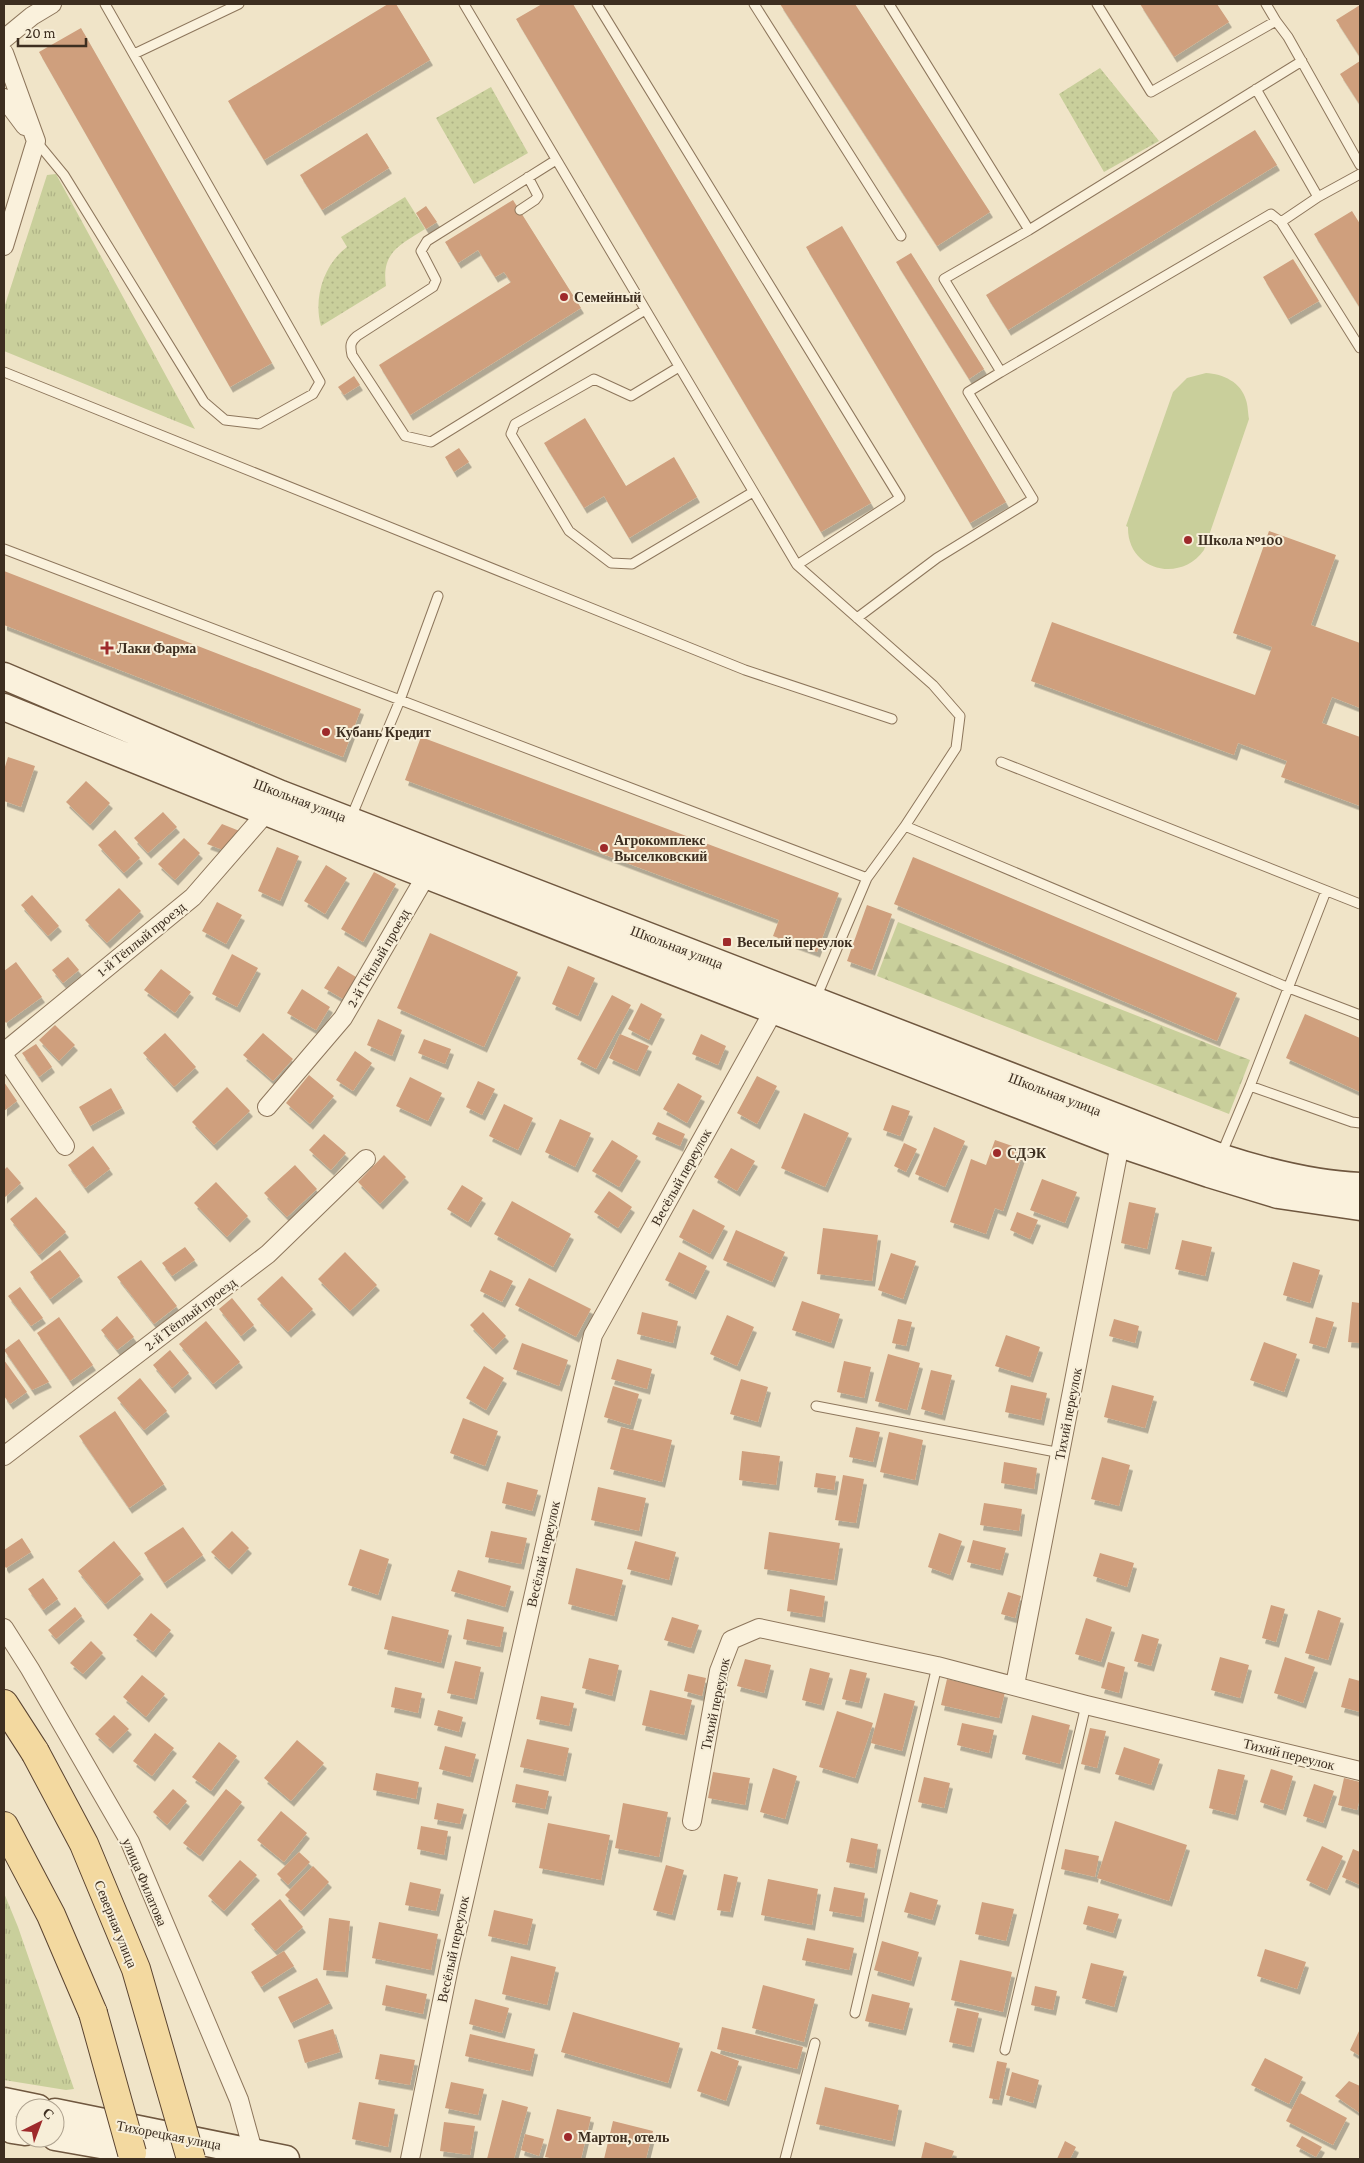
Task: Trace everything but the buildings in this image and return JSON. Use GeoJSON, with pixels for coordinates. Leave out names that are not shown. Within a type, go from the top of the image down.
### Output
{"type":"FeatureCollection","features":[{"type":"Feature","properties":{"kind":"main road","name":"Школьная улица"},"geometry":{"type":"LineString","coordinates":[[4,676],[281,794],[350,820],[780,999],[1120,1144],[1278,1195],[1360,1207]]}},
{"type":"Feature","properties":{"kind":"main road","name":"Школьная улица"},"geometry":{"type":"LineString","coordinates":[[4,707],[266,813],[427,874],[780,999]]}},
{"type":"Feature","properties":{"kind":"main road","name":"Школьная улица"},"geometry":{"type":"LineString","coordinates":[[811,1012],[1261,1170],[1308,1181],[1360,1186]]}},
{"type":"Feature","properties":{"kind":"main road","name":"Северная улица"},"geometry":{"type":"LineString","coordinates":[[4,1704],[35,1752],[84,1844],[136,1969],[191,2159]]}},
{"type":"Feature","properties":{"kind":"main road"},"geometry":{"type":"LineString","coordinates":[[4,1826],[51,1915],[93,2013],[134,2159]]}},
{"type":"Feature","properties":{"kind":"main road","name":"Тихорецкая улица"},"geometry":{"type":"LineString","coordinates":[[65,2114],[286,2159]]}},
{"type":"Feature","properties":{"kind":"main road","name":"Тихорецкая улица"},"geometry":{"type":"LineString","coordinates":[[65,2139],[181,2159]]}},
{"type":"Feature","properties":{"kind":"street"},"geometry":{"type":"LineString","coordinates":[[4,39],[32,16],[52,4]]}},
{"type":"Feature","properties":{"kind":"street"},"geometry":{"type":"LineString","coordinates":[[4,53],[36,140],[4,246]]}},
{"type":"Feature","properties":{"kind":"street"},"geometry":{"type":"LineString","coordinates":[[4,98],[36,140]]}},
{"type":"Feature","properties":{"kind":"street","name":"1-й Тёплый проезд"},"geometry":{"type":"LineString","coordinates":[[4,1052],[193,897],[266,813]]}},
{"type":"Feature","properties":{"kind":"street","name":"2-й Тёплый проезд"},"geometry":{"type":"LineString","coordinates":[[266,1107],[343,1018],[427,874]]}},
{"type":"Feature","properties":{"kind":"street","name":"Весёлый переулок"},"geometry":{"type":"LineString","coordinates":[[410,2159],[450,1962],[593,1335],[780,999]]}},
{"type":"Feature","properties":{"kind":"street"},"geometry":{"type":"LineString","coordinates":[[4,1056],[65,1146]]}},
{"type":"Feature","properties":{"kind":"street","name":"Тихий переулок"},"geometry":{"type":"LineString","coordinates":[[1015,1685],[1120,1144]]}},
{"type":"Feature","properties":{"kind":"street","name":"2-й Тёплый проезд"},"geometry":{"type":"LineString","coordinates":[[4,1456],[268,1254],[366,1160]]}},
{"type":"Feature","properties":{"kind":"street","name":"улица Филатова"},"geometry":{"type":"LineString","coordinates":[[4,1628],[30,1669],[130,1842],[239,2100],[253,2151]]}},
{"type":"Feature","properties":{"kind":"street","name":"Тихий переулок"},"geometry":{"type":"LineString","coordinates":[[692,1821],[719,1671],[731,1640],[759,1628],[937,1666],[1086,1705],[1360,1771]]}},
{"type":"Feature","properties":{"kind":"lane"},"geometry":{"type":"LineString","coordinates":[[36,140],[64,175],[204,402],[225,420],[259,424],[313,394],[320,382],[105,4]]}},
{"type":"Feature","properties":{"kind":"lane"},"geometry":{"type":"LineString","coordinates":[[134,54],[238,4]]}},
{"type":"Feature","properties":{"kind":"lane"},"geometry":{"type":"LineString","coordinates":[[464,4],[797,565],[934,685],[960,716],[956,748],[905,826],[867,878],[811,1012]]}},
{"type":"Feature","properties":{"kind":"lane"},"geometry":{"type":"LineString","coordinates":[[597,4],[900,498],[797,565]]}},
{"type":"Feature","properties":{"kind":"lane"},"geometry":{"type":"LineString","coordinates":[[754,4],[901,236]]}},
{"type":"Feature","properties":{"kind":"lane"},"geometry":{"type":"LineString","coordinates":[[889,4],[1029,230]]}},
{"type":"Feature","properties":{"kind":"lane"},"geometry":{"type":"LineString","coordinates":[[1097,4],[1151,92],[1276,21]]}},
{"type":"Feature","properties":{"kind":"lane"},"geometry":{"type":"LineString","coordinates":[[1266,4],[1288,37],[1360,164]]}},
{"type":"Feature","properties":{"kind":"lane"},"geometry":{"type":"LineString","coordinates":[[1001,372],[944,279],[1029,230],[1302,61]]}},
{"type":"Feature","properties":{"kind":"lane"},"geometry":{"type":"LineString","coordinates":[[1256,89],[1318,197]]}},
{"type":"Feature","properties":{"kind":"lane"},"geometry":{"type":"LineString","coordinates":[[556,160],[427,240],[422,245],[421,251],[436,280],[433,287],[352,341],[350,347],[352,355],[405,436],[424,442],[438,440],[645,310]]}},
{"type":"Feature","properties":{"kind":"lane"},"geometry":{"type":"LineString","coordinates":[[1281,222],[1318,197],[1360,174]]}},
{"type":"Feature","properties":{"kind":"lane"},"geometry":{"type":"LineString","coordinates":[[520,210],[538,196],[528,177]]}},
{"type":"Feature","properties":{"kind":"lane"},"geometry":{"type":"LineString","coordinates":[[857,618],[937,558],[1034,499],[968,392],[1271,214],[1281,222],[1360,348]]}},
{"type":"Feature","properties":{"kind":"lane"},"geometry":{"type":"LineString","coordinates":[[679,367],[631,396],[594,379],[515,424],[511,434],[569,531],[611,563],[632,564],[753,492]]}},
{"type":"Feature","properties":{"kind":"lane"},"geometry":{"type":"LineString","coordinates":[[4,372],[744,670],[892,719]]}},
{"type":"Feature","properties":{"kind":"lane"},"geometry":{"type":"LineString","coordinates":[[4,549],[867,878]]}},
{"type":"Feature","properties":{"kind":"lane"},"geometry":{"type":"LineString","coordinates":[[350,820],[400,700],[438,596]]}},
{"type":"Feature","properties":{"kind":"lane"},"geometry":{"type":"LineString","coordinates":[[1001,762],[1360,904]]}},
{"type":"Feature","properties":{"kind":"lane"},"geometry":{"type":"LineString","coordinates":[[905,826],[1289,988],[1360,1014]]}},
{"type":"Feature","properties":{"kind":"lane"},"geometry":{"type":"LineString","coordinates":[[1220,1157],[1250,1086],[1326,891]]}},
{"type":"Feature","properties":{"kind":"lane"},"geometry":{"type":"LineString","coordinates":[[1250,1086],[1352,1122],[1360,1123]]}},
{"type":"Feature","properties":{"kind":"lane"},"geometry":{"type":"LineString","coordinates":[[816,1406],[1061,1453]]}},
{"type":"Feature","properties":{"kind":"lane"},"geometry":{"type":"LineString","coordinates":[[855,2013],[937,1666]]}},
{"type":"Feature","properties":{"kind":"lane"},"geometry":{"type":"LineString","coordinates":[[1005,2050],[1086,1705]]}},
{"type":"Feature","properties":{"kind":"lane"},"geometry":{"type":"LineString","coordinates":[[786,2159],[815,2043]]}},
{"type":"Feature","properties":{"kind":"green space"},"geometry":{"type":"Polygon","coordinates":[[[1100,68],[1159,141],[1104,172],[1059,94],[1100,68]]]}},
{"type":"Feature","properties":{"kind":"green space"},"geometry":{"type":"Polygon","coordinates":[[[491,87],[528,153],[474,184],[436,118],[491,87]]]}},
{"type":"Feature","properties":{"kind":"green space"},"geometry":{"type":"Polygon","coordinates":[[[56,174],[195,429],[4,351],[4,308],[47,175],[56,174]]]}},
{"type":"Feature","properties":{"kind":"green space"},"geometry":{"type":"Polygon","coordinates":[[[405,197],[425,229],[394,251],[386,265],[386,286],[321,326],[318,304],[322,282],[332,263],[347,247],[341,237],[405,197]]]}},
{"type":"Feature","properties":{"kind":"green space"},"geometry":{"type":"Polygon","coordinates":[[[1206,373],[1225,377],[1240,388],[1246,400],[1249,419],[1204,550],[1194,561],[1182,567],[1169,569],[1157,567],[1145,562],[1136,554],[1130,542],[1128,527],[1126,526],[1173,392],[1187,378],[1206,373]]]}},
{"type":"Feature","properties":{"kind":"green space"},"geometry":{"type":"Polygon","coordinates":[[[898,922],[1250,1060],[1229,1114],[877,976],[898,922]]]}},
{"type":"Feature","properties":{"kind":"green space"},"geometry":{"type":"Polygon","coordinates":[[[4,1893],[18,1927],[74,2089],[66,2090],[4,2080],[4,1893]]]}},
{"type":"Feature","properties":{"kind":"place","name":"Семейный"},"geometry":{"type":"Point","coordinates":[564,297]}},
{"type":"Feature","properties":{"kind":"place","name":"Школа №100"},"geometry":{"type":"Point","coordinates":[1188,540]}},
{"type":"Feature","properties":{"kind":"place","name":"Лаки Фарма"},"geometry":{"type":"Point","coordinates":[107,648]}},
{"type":"Feature","properties":{"kind":"place","name":"Кубань Кредит"},"geometry":{"type":"Point","coordinates":[326,732]}},
{"type":"Feature","properties":{"kind":"place","name":"Агрокомплекс Выселковский"},"geometry":{"type":"Point","coordinates":[604,848]}},
{"type":"Feature","properties":{"kind":"place","name":"Веселый переулок"},"geometry":{"type":"Point","coordinates":[727,942]}},
{"type":"Feature","properties":{"kind":"place","name":"СДЭК"},"geometry":{"type":"Point","coordinates":[997,1153]}},
{"type":"Feature","properties":{"kind":"place","name":"Мартон, отель"},"geometry":{"type":"Point","coordinates":[568,2137]}}]}
